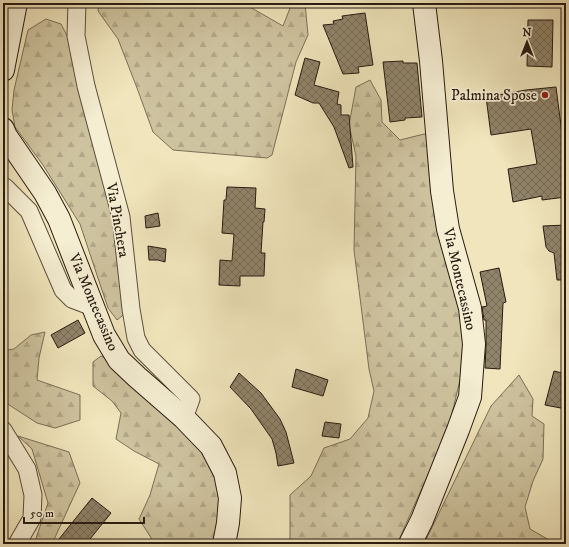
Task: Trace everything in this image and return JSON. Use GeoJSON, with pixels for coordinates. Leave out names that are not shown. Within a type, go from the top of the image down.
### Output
{"type":"FeatureCollection","features":[{"type":"Feature","properties":{"kind":"street"},"geometry":{"type":"LineString","coordinates":[[3,70],[16,3]]}},
{"type":"Feature","properties":{"kind":"street","name":"Via Pinchera"},"geometry":{"type":"LineString","coordinates":[[77,3],[76,36],[86,86],[121,217],[136,338],[142,350],[191,399],[184,418]]}},
{"type":"Feature","properties":{"kind":"street","name":"Via Montecassino"},"geometry":{"type":"LineString","coordinates":[[410,544],[422,520],[470,397],[474,344],[470,308],[448,229],[442,191],[431,61],[424,3]]}},
{"type":"Feature","properties":{"kind":"street","name":"Via Montecassino"},"geometry":{"type":"LineString","coordinates":[[3,129],[6,136],[45,193],[59,220],[104,335],[119,360],[184,418],[211,446],[226,473],[230,498],[228,523],[224,544]]}},
{"type":"Feature","properties":{"kind":"street"},"geometry":{"type":"LineString","coordinates":[[3,187],[5,187],[29,211],[63,290],[72,299],[94,307]]}},
{"type":"Feature","properties":{"kind":"street"},"geometry":{"type":"LineString","coordinates":[[3,430],[27,469],[33,495],[32,518],[18,544]]}},
{"type":"Feature","properties":{"kind":"green space"},"geometry":{"type":"Polygon","coordinates":[[[99,3],[243,3],[283,26],[292,3],[305,3],[308,35],[296,62],[272,155],[267,158],[173,150],[153,132],[118,39],[98,11],[99,3]]]}},
{"type":"Feature","properties":{"kind":"green space"},"geometry":{"type":"Polygon","coordinates":[[[46,19],[61,24],[74,49],[121,235],[127,312],[117,320],[108,308],[80,224],[43,165],[15,127],[12,110],[14,90],[28,30],[46,19]]]}},
{"type":"Feature","properties":{"kind":"green space"},"geometry":{"type":"Polygon","coordinates":[[[370,80],[381,100],[382,122],[400,140],[424,134],[438,140],[472,330],[448,430],[397,544],[290,544],[290,495],[311,476],[324,448],[350,439],[368,418],[374,391],[369,369],[354,250],[356,156],[349,125],[356,87],[370,80]]]}},
{"type":"Feature","properties":{"kind":"green space"},"geometry":{"type":"Polygon","coordinates":[[[45,332],[39,358],[37,380],[80,395],[80,420],[55,428],[37,423],[3,401],[3,351],[14,349],[31,335],[45,332]]]}},
{"type":"Feature","properties":{"kind":"green space"},"geometry":{"type":"Polygon","coordinates":[[[101,356],[112,362],[217,463],[225,491],[214,544],[185,544],[185,542],[155,544],[139,519],[150,495],[159,464],[134,451],[116,439],[121,413],[112,401],[93,386],[93,362],[101,356]]]}},
{"type":"Feature","properties":{"kind":"green space"},"geometry":{"type":"Polygon","coordinates":[[[519,375],[533,399],[532,416],[544,424],[543,459],[533,481],[525,507],[530,529],[556,544],[424,544],[491,406],[519,375]]]}},
{"type":"Feature","properties":{"kind":"green space"},"geometry":{"type":"Polygon","coordinates":[[[18,436],[69,452],[80,483],[52,544],[34,544],[48,503],[32,449],[18,436]]]}},
{"type":"Feature","properties":{"kind":"building"},"geometry":{"type":"Polygon","coordinates":[[[365,13],[373,65],[358,67],[359,73],[343,74],[323,25],[334,24],[333,21],[343,19],[342,16],[365,13]]]}},
{"type":"Feature","properties":{"kind":"building"},"geometry":{"type":"Polygon","coordinates":[[[528,20],[553,20],[552,67],[527,66],[528,20]]]}},
{"type":"Feature","properties":{"kind":"building"},"geometry":{"type":"Polygon","coordinates":[[[305,58],[320,62],[314,85],[339,92],[337,104],[341,105],[341,115],[349,115],[353,167],[349,168],[334,127],[319,103],[313,103],[295,95],[305,58]]]}},
{"type":"Feature","properties":{"kind":"building"},"geometry":{"type":"Polygon","coordinates":[[[403,61],[403,63],[417,63],[422,117],[405,118],[405,120],[390,122],[383,62],[403,61]]]}},
{"type":"Feature","properties":{"kind":"building"},"geometry":{"type":"Polygon","coordinates":[[[556,87],[566,157],[566,197],[542,200],[542,196],[513,202],[508,169],[537,164],[531,129],[491,135],[486,97],[526,90],[556,87]]]}},
{"type":"Feature","properties":{"kind":"building"},"geometry":{"type":"Polygon","coordinates":[[[227,187],[256,188],[255,208],[265,209],[261,253],[265,253],[264,276],[240,276],[240,286],[219,285],[220,260],[232,261],[234,234],[222,233],[224,200],[226,200],[227,187]]]}},
{"type":"Feature","properties":{"kind":"building"},"geometry":{"type":"Polygon","coordinates":[[[158,213],[160,226],[146,228],[145,216],[158,213]]]}},
{"type":"Feature","properties":{"kind":"building"},"geometry":{"type":"Polygon","coordinates":[[[566,225],[566,280],[557,280],[554,253],[549,251],[546,247],[543,226],[566,225]]]}},
{"type":"Feature","properties":{"kind":"building"},"geometry":{"type":"Polygon","coordinates":[[[148,246],[166,249],[165,262],[149,260],[148,246]]]}},
{"type":"Feature","properties":{"kind":"building"},"geometry":{"type":"Polygon","coordinates":[[[499,268],[506,302],[503,303],[500,369],[485,368],[486,320],[484,320],[482,307],[487,306],[480,272],[499,268]]]}},
{"type":"Feature","properties":{"kind":"building"},"geometry":{"type":"Polygon","coordinates":[[[78,320],[85,333],[58,348],[51,335],[78,320]]]}},
{"type":"Feature","properties":{"kind":"building"},"geometry":{"type":"Polygon","coordinates":[[[296,369],[328,380],[323,396],[292,387],[296,369]]]}},
{"type":"Feature","properties":{"kind":"building"},"geometry":{"type":"Polygon","coordinates":[[[554,371],[566,374],[566,409],[545,405],[554,371]]]}},
{"type":"Feature","properties":{"kind":"building"},"geometry":{"type":"Polygon","coordinates":[[[239,373],[261,393],[280,419],[286,432],[294,463],[278,466],[272,439],[251,409],[230,387],[239,373]]]}},
{"type":"Feature","properties":{"kind":"building"},"geometry":{"type":"Polygon","coordinates":[[[325,422],[341,424],[339,438],[322,436],[325,422]]]}},
{"type":"Feature","properties":{"kind":"building"},"geometry":{"type":"Polygon","coordinates":[[[92,498],[111,513],[86,544],[55,544],[92,498]]]}},
{"type":"Feature","properties":{"kind":"place","name":"Palmina Spose"},"geometry":{"type":"Point","coordinates":[545,95]}}]}
